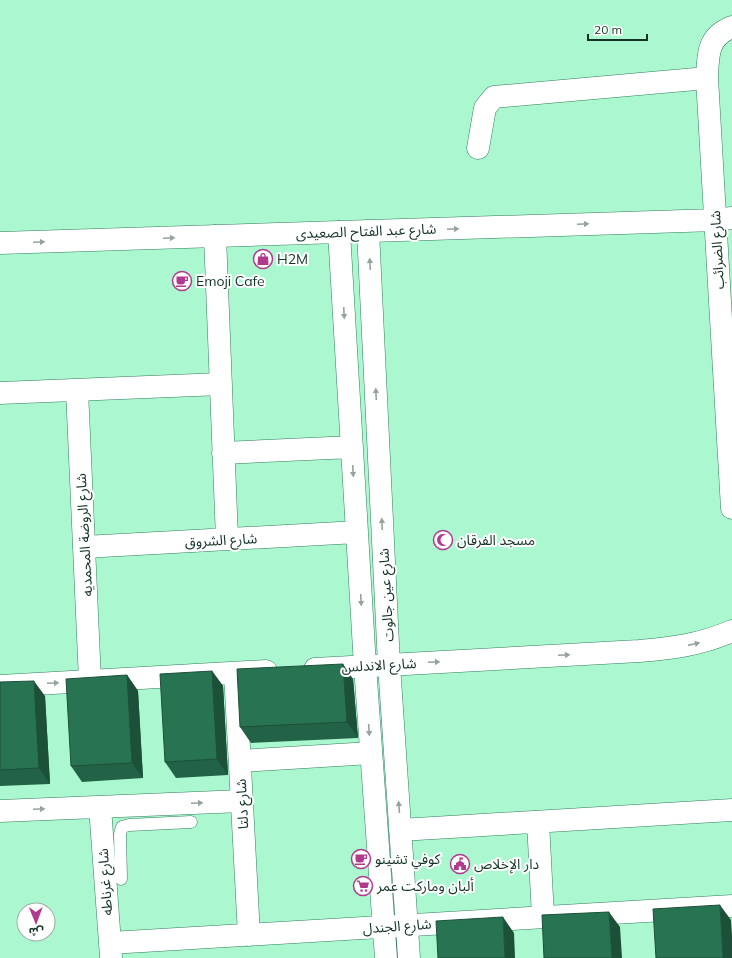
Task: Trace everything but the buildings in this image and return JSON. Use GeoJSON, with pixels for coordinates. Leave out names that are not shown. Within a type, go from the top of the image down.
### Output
{"type":"FeatureCollection","features":[{"type":"Feature","properties":{"kind":"street","name":"شارع الضرائب"},"geometry":{"type":"LineString","coordinates":[[732,27],[719,34],[712,43],[708,55],[706,78],[724,219],[732,508]]}},
{"type":"Feature","properties":{"kind":"street"},"geometry":{"type":"LineString","coordinates":[[478,148],[485,108],[494,96],[706,78]]}},
{"type":"Feature","properties":{"kind":"street","name":"شارع عبد الفتاح الصعيدى"},"geometry":{"type":"LineString","coordinates":[[0,243],[724,219]]}},
{"type":"Feature","properties":{"kind":"street","name":"شارع عين جالوت"},"geometry":{"type":"LineString","coordinates":[[368,231],[389,665],[409,958]]}},
{"type":"Feature","properties":{"kind":"street","name":"شارع عين جالوت"},"geometry":{"type":"LineString","coordinates":[[339,232],[365,666],[386,958]]}},
{"type":"Feature","properties":{"kind":"street"},"geometry":{"type":"LineString","coordinates":[[215,236],[227,539]]}},
{"type":"Feature","properties":{"kind":"street"},"geometry":{"type":"LineString","coordinates":[[0,393],[221,384]]}},
{"type":"Feature","properties":{"kind":"street","name":"شارع الروضة المحمديه"},"geometry":{"type":"LineString","coordinates":[[77,390],[90,681]]}},
{"type":"Feature","properties":{"kind":"street"},"geometry":{"type":"LineString","coordinates":[[223,453],[352,447]]}},
{"type":"Feature","properties":{"kind":"street","name":"شارع الشروق"},"geometry":{"type":"LineString","coordinates":[[84,548],[357,532]]}},
{"type":"Feature","properties":{"kind":"street","name":"شارع الاندلس"},"geometry":{"type":"LineString","coordinates":[[0,686],[671,648],[693,645],[732,631]]}},
{"type":"Feature","properties":{"kind":"street","name":"شارع دلتا"},"geometry":{"type":"LineString","coordinates":[[236,673],[248,935]]}},
{"type":"Feature","properties":{"kind":"street"},"geometry":{"type":"LineString","coordinates":[[240,761],[371,753]]}},
{"type":"Feature","properties":{"kind":"street"},"geometry":{"type":"LineString","coordinates":[[0,811],[100,807],[175,813],[242,801]]}},
{"type":"Feature","properties":{"kind":"street","name":"شارع غرناطه"},"geometry":{"type":"LineString","coordinates":[[100,807],[110,951]]}},
{"type":"Feature","properties":{"kind":"street"},"geometry":{"type":"LineString","coordinates":[[400,830],[732,810]]}},
{"type":"Feature","properties":{"kind":"street"},"geometry":{"type":"LineString","coordinates":[[538,822],[543,917]]}},
{"type":"Feature","properties":{"kind":"street","name":"شارع الجندل"},"geometry":{"type":"LineString","coordinates":[[110,951],[248,935],[732,906]]}},
{"type":"Feature","properties":{"kind":"lane"},"geometry":{"type":"LineString","coordinates":[[121,880],[120,834],[122,828],[175,813],[191,822]]}},
{"type":"Feature","properties":{"kind":"place","name":"H2M"},"geometry":{"type":"Point","coordinates":[263,259]}},
{"type":"Feature","properties":{"kind":"place","name":"Emoji Cafe"},"geometry":{"type":"Point","coordinates":[182,281]}},
{"type":"Feature","properties":{"kind":"place","name":"مسجد الفرقان"},"geometry":{"type":"Point","coordinates":[443,540]}},
{"type":"Feature","properties":{"kind":"place","name":"كوفي تشينو"},"geometry":{"type":"Point","coordinates":[361,859]}},
{"type":"Feature","properties":{"kind":"place","name":"دار الإخلاص"},"geometry":{"type":"Point","coordinates":[460,864]}},
{"type":"Feature","properties":{"kind":"place","name":"ألبان وماركت عمر"},"geometry":{"type":"Point","coordinates":[363,886]}}]}
